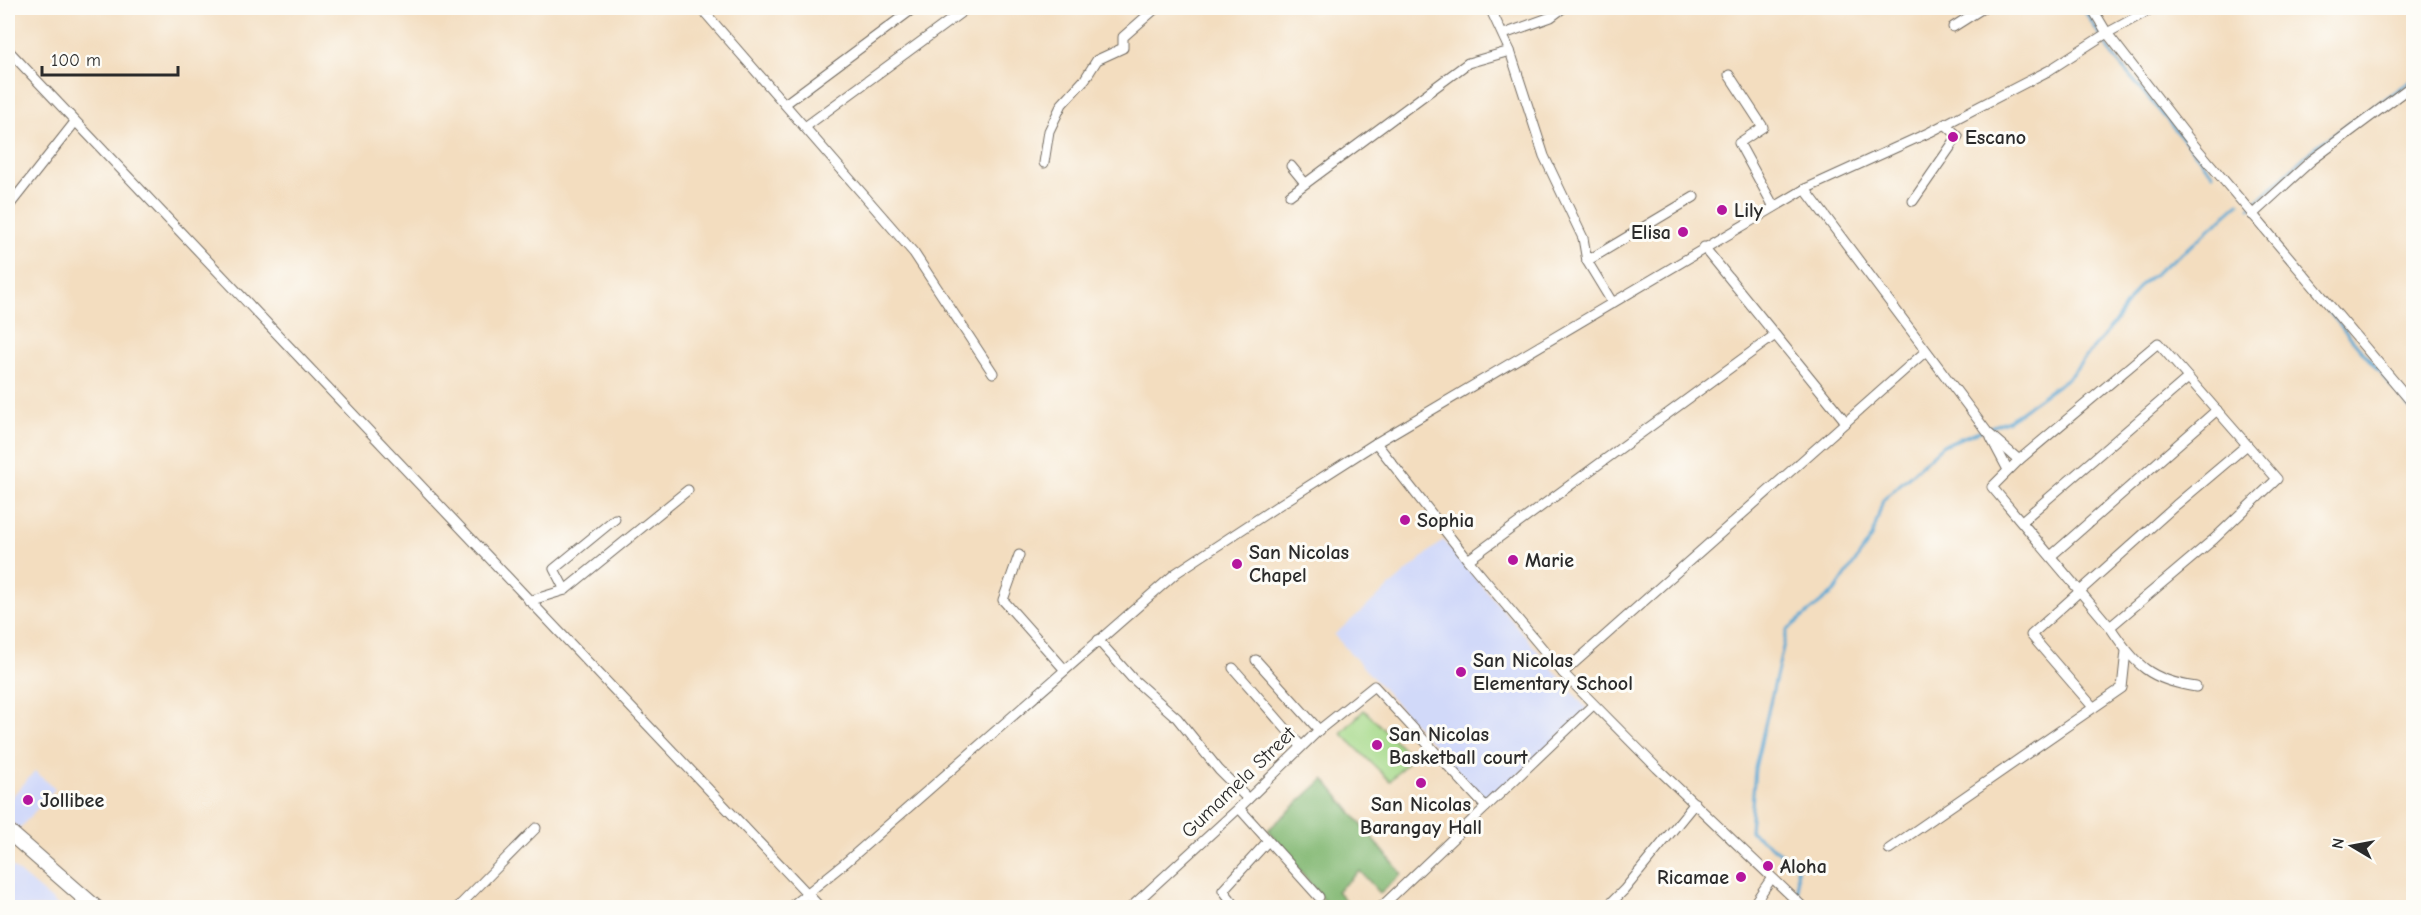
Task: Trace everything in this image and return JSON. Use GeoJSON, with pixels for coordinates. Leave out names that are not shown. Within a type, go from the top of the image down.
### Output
{"type":"FeatureCollection","features":[{"type":"Feature","properties":{"kind":"main road"},"geometry":{"type":"LineString","coordinates":[[8,831],[96,908]]}},
{"type":"Feature","properties":{"kind":"street"},"geometry":{"type":"LineString","coordinates":[[701,8],[914,253],[993,374]]}},
{"type":"Feature","properties":{"kind":"street"},"geometry":{"type":"LineString","coordinates":[[785,104],[914,8]]}},
{"type":"Feature","properties":{"kind":"street"},"geometry":{"type":"LineString","coordinates":[[805,127],[967,8]]}},
{"type":"Feature","properties":{"kind":"street"},"geometry":{"type":"LineString","coordinates":[[1044,163],[1049,131],[1062,104],[1085,79],[1097,60],[1123,48],[1123,37],[1156,8]]}},
{"type":"Feature","properties":{"kind":"street"},"geometry":{"type":"LineString","coordinates":[[1490,8],[1504,34],[1544,156],[1583,238],[1587,261],[1612,302]]}},
{"type":"Feature","properties":{"kind":"street"},"geometry":{"type":"LineString","coordinates":[[1504,34],[1551,17],[1563,8]]}},
{"type":"Feature","properties":{"kind":"street"},"geometry":{"type":"LineString","coordinates":[[1953,27],[1983,8]]}},
{"type":"Feature","properties":{"kind":"street"},"geometry":{"type":"LineString","coordinates":[[2092,8],[2108,33],[2194,145],[2414,405]]}},
{"type":"Feature","properties":{"kind":"street"},"geometry":{"type":"LineString","coordinates":[[789,908],[1176,573],[1376,443],[1704,247],[1805,189],[1945,124],[2048,71],[2153,8]]}},
{"type":"Feature","properties":{"kind":"street"},"geometry":{"type":"LineString","coordinates":[[8,50],[821,908]]}},
{"type":"Feature","properties":{"kind":"street"},"geometry":{"type":"LineString","coordinates":[[1290,195],[1468,63],[1510,51]]}},
{"type":"Feature","properties":{"kind":"street"},"geometry":{"type":"LineString","coordinates":[[1729,75],[1763,127],[1739,143],[1774,207]]}},
{"type":"Feature","properties":{"kind":"street"},"geometry":{"type":"LineString","coordinates":[[2252,214],[2312,160],[2414,84]]}},
{"type":"Feature","properties":{"kind":"street"},"geometry":{"type":"LineString","coordinates":[[8,207],[75,122]]}},
{"type":"Feature","properties":{"kind":"street"},"geometry":{"type":"LineString","coordinates":[[1913,201],[1958,136],[1945,124]]}},
{"type":"Feature","properties":{"kind":"street"},"geometry":{"type":"LineString","coordinates":[[1291,166],[1305,183]]}},
{"type":"Feature","properties":{"kind":"street"},"geometry":{"type":"LineString","coordinates":[[1805,189],[1988,433],[2008,470]]}},
{"type":"Feature","properties":{"kind":"street"},"geometry":{"type":"LineString","coordinates":[[1587,261],[1694,197]]}},
{"type":"Feature","properties":{"kind":"street"},"geometry":{"type":"LineString","coordinates":[[1704,247],[1846,422]]}},
{"type":"Feature","properties":{"kind":"street"},"geometry":{"type":"LineString","coordinates":[[1468,560],[1775,335]]}},
{"type":"Feature","properties":{"kind":"street"},"geometry":{"type":"LineString","coordinates":[[2110,627],[2214,539],[2277,479],[2158,342],[2019,460],[1992,487],[2110,627],[2127,651],[2156,678],[2196,687]]}},
{"type":"Feature","properties":{"kind":"street"},"geometry":{"type":"LineString","coordinates":[[1563,673],[1926,351]]}},
{"type":"Feature","properties":{"kind":"street"},"geometry":{"type":"LineString","coordinates":[[2022,521],[2188,378]]}},
{"type":"Feature","properties":{"kind":"street"},"geometry":{"type":"LineString","coordinates":[[2051,556],[2217,410]]}},
{"type":"Feature","properties":{"kind":"street"},"geometry":{"type":"LineString","coordinates":[[1988,433],[2019,460]]}},
{"type":"Feature","properties":{"kind":"street"},"geometry":{"type":"LineString","coordinates":[[1376,443],[1468,560],[1563,673],[1771,879],[1800,904]]}},
{"type":"Feature","properties":{"kind":"street"},"geometry":{"type":"LineString","coordinates":[[2093,707],[2031,635],[2081,593],[2176,505],[2247,445]]}},
{"type":"Feature","properties":{"kind":"street"},"geometry":{"type":"LineString","coordinates":[[529,601],[565,590],[688,490]]}},
{"type":"Feature","properties":{"kind":"street"},"geometry":{"type":"LineString","coordinates":[[565,590],[554,569],[615,519]]}},
{"type":"Feature","properties":{"kind":"street"},"geometry":{"type":"LineString","coordinates":[[1019,555],[1003,600],[1065,670]]}},
{"type":"Feature","properties":{"kind":"street"},"geometry":{"type":"LineString","coordinates":[[1098,640],[1132,678],[1178,718],[1219,770],[1248,799]]}},
{"type":"Feature","properties":{"kind":"street"},"geometry":{"type":"LineString","coordinates":[[1889,849],[2122,688],[2127,651]]}},
{"type":"Feature","properties":{"kind":"street"},"geometry":{"type":"LineString","coordinates":[[1256,660],[1318,730]]}},
{"type":"Feature","properties":{"kind":"street"},"geometry":{"type":"LineString","coordinates":[[1233,668],[1301,746]]}},
{"type":"Feature","properties":{"kind":"street","name":"Gumamela Street"},"geometry":{"type":"LineString","coordinates":[[1130,908],[1239,808],[1318,730],[1374,686],[1486,807]]}},
{"type":"Feature","properties":{"kind":"street"},"geometry":{"type":"LineString","coordinates":[[1380,908],[1593,705]]}},
{"type":"Feature","properties":{"kind":"street"},"geometry":{"type":"LineString","coordinates":[[1606,908],[1624,890],[1695,803]]}},
{"type":"Feature","properties":{"kind":"street"},"geometry":{"type":"LineString","coordinates":[[1239,808],[1319,897]]}},
{"type":"Feature","properties":{"kind":"street"},"geometry":{"type":"LineString","coordinates":[[457,908],[536,828]]}},
{"type":"Feature","properties":{"kind":"street"},"geometry":{"type":"LineString","coordinates":[[1237,908],[1223,890],[1268,841]]}},
{"type":"Feature","properties":{"kind":"street"},"geometry":{"type":"LineString","coordinates":[[1751,908],[1771,879]]}},
{"type":"Feature","properties":{"kind":"shaded area","name":"San Nicolas Elementary School"},"geometry":{"type":"Polygon","coordinates":[[[1443,540],[1587,709],[1493,799],[1484,800],[1334,635],[1443,540]]]}},
{"type":"Feature","properties":{"kind":"shaded area"},"geometry":{"type":"Polygon","coordinates":[[[35,771],[55,789],[19,829],[8,819],[8,801],[35,771]]]}},
{"type":"Feature","properties":{"kind":"shaded area"},"geometry":{"type":"Polygon","coordinates":[[[8,863],[60,907],[8,907],[8,863]]]}},
{"type":"Feature","properties":{"kind":"green space","name":"San Nicolas Basketball court"},"geometry":{"type":"Polygon","coordinates":[[[1364,710],[1412,757],[1390,781],[1341,733],[1364,710]]]}},
{"type":"Feature","properties":{"kind":"green space"},"geometry":{"type":"Polygon","coordinates":[[[1324,779],[1402,874],[1380,893],[1360,871],[1337,891],[1351,907],[1329,907],[1268,830],[1324,779]]]}},
{"type":"Feature","properties":{"kind":"waterway"},"geometry":{"type":"LineString","coordinates":[[2083,8],[2112,55],[2213,174]]}},
{"type":"Feature","properties":{"kind":"waterway"},"geometry":{"type":"LineString","coordinates":[[2250,208],[2315,147],[2414,79]]}},
{"type":"Feature","properties":{"kind":"waterway"},"geometry":{"type":"LineString","coordinates":[[1988,428],[2009,420],[2069,377],[2113,325],[2139,286],[2194,243],[2239,203]]}},
{"type":"Feature","properties":{"kind":"waterway"},"geometry":{"type":"LineString","coordinates":[[2325,307],[2414,413]]}},
{"type":"Feature","properties":{"kind":"waterway"},"geometry":{"type":"LineString","coordinates":[[1798,900],[1797,865],[1750,831],[1755,768],[1787,630],[1835,591],[1872,537],[1883,500],[1943,445],[1982,430]]}},
{"type":"Feature","properties":{"kind":"place","name":"Escano"},"geometry":{"type":"Point","coordinates":[1953,137]}},
{"type":"Feature","properties":{"kind":"place","name":"Lily"},"geometry":{"type":"Point","coordinates":[1722,210]}},
{"type":"Feature","properties":{"kind":"place","name":"Elisa"},"geometry":{"type":"Point","coordinates":[1683,232]}},
{"type":"Feature","properties":{"kind":"place","name":"Sophia"},"geometry":{"type":"Point","coordinates":[1405,520]}},
{"type":"Feature","properties":{"kind":"place","name":"Marie"},"geometry":{"type":"Point","coordinates":[1513,560]}},
{"type":"Feature","properties":{"kind":"place","name":"San Nicolas Chapel"},"geometry":{"type":"Point","coordinates":[1237,564]}},
{"type":"Feature","properties":{"kind":"place","name":"San Nicolas Elementary School"},"geometry":{"type":"Point","coordinates":[1461,672]}},
{"type":"Feature","properties":{"kind":"place","name":"San Nicolas Basketball court"},"geometry":{"type":"Point","coordinates":[1377,745]}},
{"type":"Feature","properties":{"kind":"place","name":"San Nicolas Barangay Hall"},"geometry":{"type":"Point","coordinates":[1421,783]}},
{"type":"Feature","properties":{"kind":"place","name":"Jollibee"},"geometry":{"type":"Point","coordinates":[28,800]}},
{"type":"Feature","properties":{"kind":"place","name":"Aloha"},"geometry":{"type":"Point","coordinates":[1768,866]}},
{"type":"Feature","properties":{"kind":"place","name":"Ricamae"},"geometry":{"type":"Point","coordinates":[1741,877]}}]}
